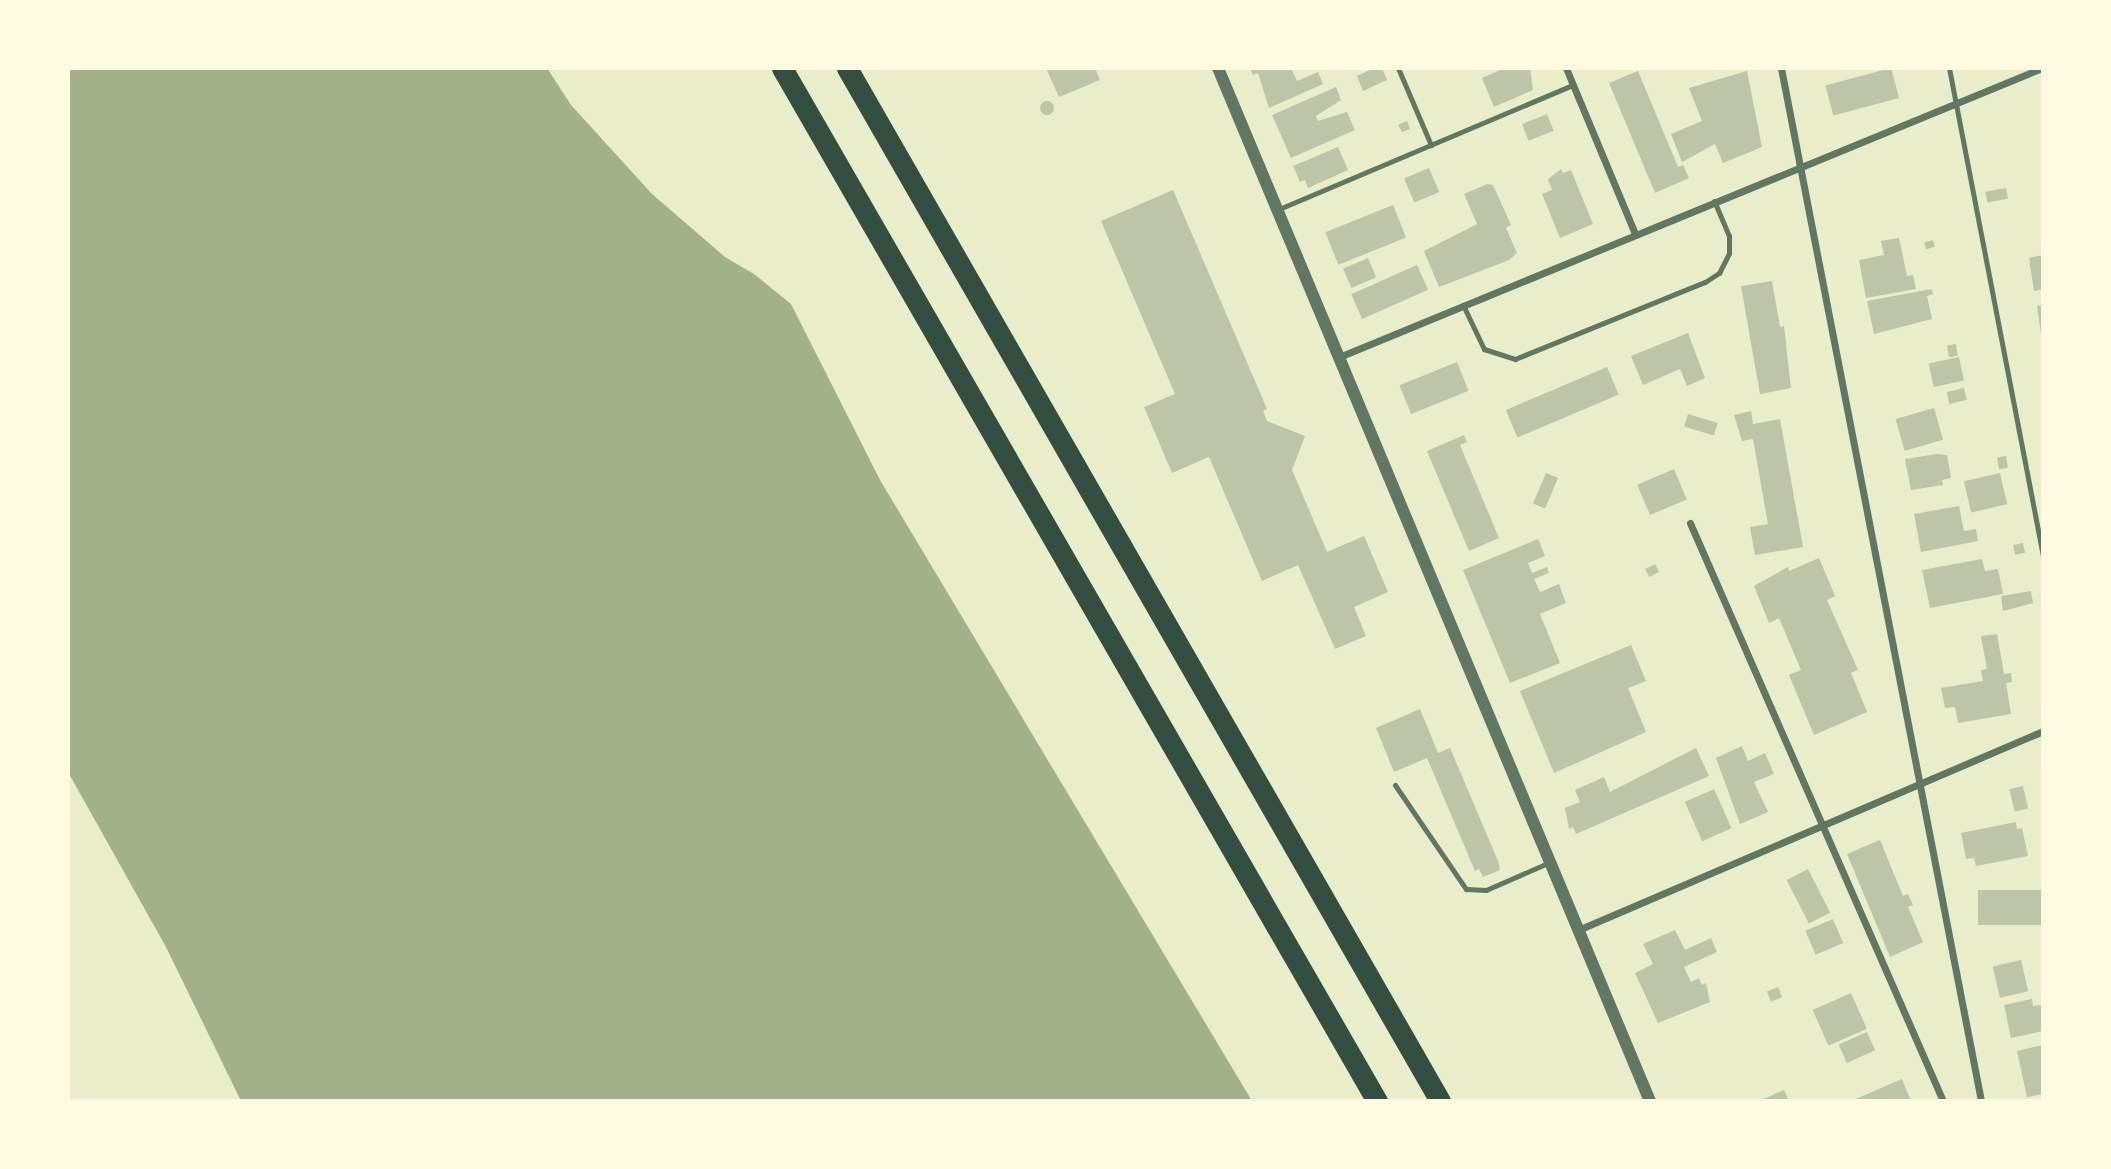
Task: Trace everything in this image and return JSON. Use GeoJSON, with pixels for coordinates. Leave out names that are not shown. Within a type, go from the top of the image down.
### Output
{"type":"FeatureCollection","features":[{"type":"Feature","properties":{"kind":"highway"},"geometry":{"type":"LineString","coordinates":[[782,68],[1377,1101]]}},
{"type":"Feature","properties":{"kind":"highway"},"geometry":{"type":"LineString","coordinates":[[847,68],[1440,1101]]}},
{"type":"Feature","properties":{"kind":"street"},"geometry":{"type":"LineString","coordinates":[[1218,68],[1650,1101]]}},
{"type":"Feature","properties":{"kind":"street"},"geometry":{"type":"LineString","coordinates":[[1566,68],[1635,234]]}},
{"type":"Feature","properties":{"kind":"street"},"geometry":{"type":"LineString","coordinates":[[1781,68],[1981,1101]]}},
{"type":"Feature","properties":{"kind":"street"},"geometry":{"type":"LineString","coordinates":[[1339,356],[2042,68]]}},
{"type":"Feature","properties":{"kind":"street"},"geometry":{"type":"LineString","coordinates":[[1690,523],[1943,1101]]}},
{"type":"Feature","properties":{"kind":"street"},"geometry":{"type":"LineString","coordinates":[[1578,930],[2043,731]]}},
{"type":"Feature","properties":{"kind":"lane"},"geometry":{"type":"LineString","coordinates":[[1398,68],[1431,145]]}},
{"type":"Feature","properties":{"kind":"lane"},"geometry":{"type":"LineString","coordinates":[[1949,68],[2043,556]]}},
{"type":"Feature","properties":{"kind":"lane"},"geometry":{"type":"LineString","coordinates":[[1277,209],[1573,85]]}},
{"type":"Feature","properties":{"kind":"lane"},"geometry":{"type":"LineString","coordinates":[[1462,305],[1484,349],[1515,359],[1705,282],[1719,273],[1729,253],[1729,236],[1714,201]]}},
{"type":"Feature","properties":{"kind":"lane"},"geometry":{"type":"LineString","coordinates":[[1395,785],[1466,889],[1482,891],[1550,862]]}},
{"type":"Feature","properties":{"kind":"shaded area"},"geometry":{"type":"Polygon","coordinates":[[[68,68],[547,68],[571,105],[652,194],[725,257],[754,274],[791,304],[880,480],[1252,1101],[241,1101],[166,947],[68,772],[68,68]]]}},
{"type":"Feature","properties":{"kind":"building"},"geometry":{"type":"Polygon","coordinates":[[[1046,68],[1095,68],[1100,80],[1059,97],[1046,68]]]}},
{"type":"Feature","properties":{"kind":"building"},"geometry":{"type":"Polygon","coordinates":[[[1250,68],[1291,68],[1297,81],[1318,72],[1323,84],[1269,108],[1258,73],[1253,75],[1250,68]]]}},
{"type":"Feature","properties":{"kind":"building"},"geometry":{"type":"Polygon","coordinates":[[[1374,68],[1382,68],[1387,80],[1363,91],[1357,76],[1374,68]]]}},
{"type":"Feature","properties":{"kind":"building"},"geometry":{"type":"Polygon","coordinates":[[[1505,68],[1530,68],[1533,90],[1494,107],[1482,78],[1505,68]]]}},
{"type":"Feature","properties":{"kind":"building"},"geometry":{"type":"Polygon","coordinates":[[[1891,68],[1899,98],[1833,116],[1825,86],[1891,68]]]}},
{"type":"Feature","properties":{"kind":"building"},"geometry":{"type":"Polygon","coordinates":[[[1638,71],[1678,167],[1683,165],[1689,178],[1655,193],[1609,83],[1638,71]]]}},
{"type":"Feature","properties":{"kind":"building"},"geometry":{"type":"Polygon","coordinates":[[[1747,71],[1762,147],[1723,163],[1715,144],[1682,162],[1671,134],[1702,121],[1689,88],[1747,71]]]}},
{"type":"Feature","properties":{"kind":"building"},"geometry":{"type":"Polygon","coordinates":[[[1336,87],[1341,100],[1316,116],[1318,121],[1347,112],[1355,130],[1291,158],[1272,115],[1336,87]]]}},
{"type":"Feature","properties":{"kind":"building"},"geometry":{"type":"Polygon","coordinates":[[[1047,101],[1052,103],[1052,113],[1047,115],[1042,113],[1040,108],[1042,103],[1047,101]]]}},
{"type":"Feature","properties":{"kind":"building"},"geometry":{"type":"Polygon","coordinates":[[[1547,114],[1554,131],[1529,141],[1522,124],[1547,114]]]}},
{"type":"Feature","properties":{"kind":"building"},"geometry":{"type":"Polygon","coordinates":[[[1407,121],[1410,129],[1402,132],[1398,125],[1407,121]]]}},
{"type":"Feature","properties":{"kind":"building"},"geometry":{"type":"Polygon","coordinates":[[[1338,147],[1348,170],[1308,188],[1305,180],[1300,182],[1293,166],[1338,147]]]}},
{"type":"Feature","properties":{"kind":"building"},"geometry":{"type":"Polygon","coordinates":[[[1429,168],[1439,192],[1414,202],[1404,179],[1429,168]]]}},
{"type":"Feature","properties":{"kind":"building"},"geometry":{"type":"Polygon","coordinates":[[[1561,169],[1563,173],[1571,170],[1593,224],[1560,238],[1542,194],[1552,190],[1548,179],[1561,169]]]}},
{"type":"Feature","properties":{"kind":"building"},"geometry":{"type":"Polygon","coordinates":[[[1487,184],[1493,185],[1511,225],[1506,228],[1517,253],[1509,260],[1439,287],[1424,251],[1477,224],[1464,194],[1487,184]]]}},
{"type":"Feature","properties":{"kind":"building"},"geometry":{"type":"Polygon","coordinates":[[[2006,188],[2008,199],[1987,202],[1985,192],[2006,188]]]}},
{"type":"Feature","properties":{"kind":"building"},"geometry":{"type":"Polygon","coordinates":[[[1173,190],[1267,409],[1263,411],[1267,421],[1305,436],[1292,470],[1327,552],[1364,536],[1388,592],[1354,607],[1366,636],[1335,649],[1298,565],[1262,581],[1209,457],[1172,473],[1144,407],[1175,394],[1101,221],[1173,190]]]}},
{"type":"Feature","properties":{"kind":"building"},"geometry":{"type":"Polygon","coordinates":[[[1393,205],[1406,237],[1338,265],[1325,232],[1393,205]]]}},
{"type":"Feature","properties":{"kind":"building"},"geometry":{"type":"Polygon","coordinates":[[[1899,238],[1907,276],[1913,275],[1916,289],[1866,298],[1859,260],[1884,255],[1881,241],[1899,238]]]}},
{"type":"Feature","properties":{"kind":"building"},"geometry":{"type":"Polygon","coordinates":[[[1933,240],[1935,247],[1926,249],[1924,242],[1933,240]]]}},
{"type":"Feature","properties":{"kind":"building"},"geometry":{"type":"Polygon","coordinates":[[[2043,255],[2043,289],[2034,291],[2029,258],[2043,255]]]}},
{"type":"Feature","properties":{"kind":"building"},"geometry":{"type":"Polygon","coordinates":[[[1368,258],[1376,277],[1351,288],[1343,269],[1368,258]]]}},
{"type":"Feature","properties":{"kind":"building"},"geometry":{"type":"Polygon","coordinates":[[[1417,265],[1428,290],[1362,319],[1351,294],[1417,265]]]}},
{"type":"Feature","properties":{"kind":"building"},"geometry":{"type":"Polygon","coordinates":[[[1772,281],[1780,327],[1784,326],[1791,388],[1760,394],[1741,286],[1772,281]]]}},
{"type":"Feature","properties":{"kind":"building"},"geometry":{"type":"Polygon","coordinates":[[[1932,289],[1933,294],[1927,296],[1932,319],[1874,334],[1867,301],[1932,289]]]}},
{"type":"Feature","properties":{"kind":"building"},"geometry":{"type":"Polygon","coordinates":[[[2043,305],[2043,334],[2041,334],[2037,306],[2043,305]]]}},
{"type":"Feature","properties":{"kind":"building"},"geometry":{"type":"Polygon","coordinates":[[[1688,333],[1705,378],[1687,386],[1680,369],[1643,385],[1631,356],[1688,333]]]}},
{"type":"Feature","properties":{"kind":"building"},"geometry":{"type":"Polygon","coordinates":[[[1956,344],[1958,356],[1949,357],[1947,345],[1956,344]]]}},
{"type":"Feature","properties":{"kind":"building"},"geometry":{"type":"Polygon","coordinates":[[[1959,357],[1964,380],[1934,387],[1929,363],[1959,357]]]}},
{"type":"Feature","properties":{"kind":"building"},"geometry":{"type":"Polygon","coordinates":[[[1457,362],[1469,391],[1411,414],[1400,385],[1457,362]]]}},
{"type":"Feature","properties":{"kind":"building"},"geometry":{"type":"Polygon","coordinates":[[[1607,367],[1619,395],[1517,438],[1506,410],[1607,367]]]}},
{"type":"Feature","properties":{"kind":"building"},"geometry":{"type":"Polygon","coordinates":[[[1964,388],[1967,400],[1949,404],[1947,392],[1964,388]]]}},
{"type":"Feature","properties":{"kind":"building"},"geometry":{"type":"Polygon","coordinates":[[[1934,408],[1943,440],[1905,451],[1896,419],[1934,408]]]}},
{"type":"Feature","properties":{"kind":"building"},"geometry":{"type":"Polygon","coordinates":[[[1751,411],[1753,424],[1780,419],[1803,547],[1755,555],[1750,527],[1768,524],[1753,439],[1742,441],[1734,415],[1751,411]]]}},
{"type":"Feature","properties":{"kind":"building"},"geometry":{"type":"Polygon","coordinates":[[[1688,414],[1718,423],[1714,435],[1684,426],[1688,414]]]}},
{"type":"Feature","properties":{"kind":"building"},"geometry":{"type":"Polygon","coordinates":[[[1464,435],[1467,442],[1460,445],[1499,538],[1469,551],[1427,451],[1464,435]]]}},
{"type":"Feature","properties":{"kind":"building"},"geometry":{"type":"Polygon","coordinates":[[[1947,455],[1951,478],[1942,480],[1943,485],[1911,490],[1905,459],[1947,455]]]}},
{"type":"Feature","properties":{"kind":"building"},"geometry":{"type":"Polygon","coordinates":[[[2006,456],[2008,468],[1999,469],[1997,457],[2006,456]]]}},
{"type":"Feature","properties":{"kind":"building"},"geometry":{"type":"Polygon","coordinates":[[[1674,469],[1687,499],[1650,515],[1637,485],[1674,469]]]}},
{"type":"Feature","properties":{"kind":"building"},"geometry":{"type":"Polygon","coordinates":[[[1546,473],[1558,478],[1545,508],[1533,503],[1546,473]]]}},
{"type":"Feature","properties":{"kind":"building"},"geometry":{"type":"Polygon","coordinates":[[[2000,473],[2007,504],[1971,513],[1964,481],[2000,473]]]}},
{"type":"Feature","properties":{"kind":"building"},"geometry":{"type":"Polygon","coordinates":[[[1959,506],[1964,531],[1976,529],[1978,541],[1921,552],[1914,514],[1959,506]]]}},
{"type":"Feature","properties":{"kind":"building"},"geometry":{"type":"Polygon","coordinates":[[[1538,539],[1545,556],[1528,563],[1532,573],[1547,567],[1549,573],[1534,579],[1540,592],[1559,584],[1566,603],[1540,614],[1560,663],[1510,683],[1463,570],[1538,539]]]}},
{"type":"Feature","properties":{"kind":"building"},"geometry":{"type":"Polygon","coordinates":[[[2023,543],[2025,553],[2015,555],[2013,545],[2023,543]]]}},
{"type":"Feature","properties":{"kind":"building"},"geometry":{"type":"Polygon","coordinates":[[[1819,558],[1835,596],[1827,600],[1858,670],[1851,673],[1867,712],[1814,735],[1789,675],[1801,670],[1779,618],[1769,623],[1754,586],[1788,567],[1789,571],[1819,558]]]}},
{"type":"Feature","properties":{"kind":"building"},"geometry":{"type":"Polygon","coordinates":[[[1982,559],[1985,571],[1998,569],[2003,594],[1930,608],[1922,570],[1982,559]]]}},
{"type":"Feature","properties":{"kind":"building"},"geometry":{"type":"Polygon","coordinates":[[[1655,564],[1659,572],[1649,577],[1645,569],[1655,564]]]}},
{"type":"Feature","properties":{"kind":"building"},"geometry":{"type":"Polygon","coordinates":[[[2031,591],[2033,603],[2003,611],[2001,596],[2031,591]]]}},
{"type":"Feature","properties":{"kind":"building"},"geometry":{"type":"Polygon","coordinates":[[[1997,634],[2004,674],[2011,673],[2012,682],[2006,683],[2011,714],[1958,723],[1955,707],[1945,708],[1941,688],[1983,681],[1981,670],[1987,669],[1981,636],[1997,634]]]}},
{"type":"Feature","properties":{"kind":"building"},"geometry":{"type":"Polygon","coordinates":[[[1631,645],[1646,681],[1628,688],[1646,732],[1554,773],[1520,691],[1631,645]]]}},
{"type":"Feature","properties":{"kind":"building"},"geometry":{"type":"Polygon","coordinates":[[[1420,709],[1438,753],[1450,748],[1500,870],[1483,877],[1479,869],[1475,871],[1427,758],[1394,772],[1376,728],[1420,709]]]}},
{"type":"Feature","properties":{"kind":"building"},"geometry":{"type":"Polygon","coordinates":[[[1742,746],[1748,761],[1765,753],[1774,774],[1754,782],[1768,812],[1740,824],[1716,758],[1742,746]]]}},
{"type":"Feature","properties":{"kind":"building"},"geometry":{"type":"Polygon","coordinates":[[[1696,748],[1709,776],[1576,834],[1573,827],[1569,829],[1565,808],[1580,802],[1575,790],[1604,777],[1610,792],[1696,748]]]}},
{"type":"Feature","properties":{"kind":"building"},"geometry":{"type":"Polygon","coordinates":[[[2023,786],[2028,808],[2015,812],[2009,789],[2023,786]]]}},
{"type":"Feature","properties":{"kind":"building"},"geometry":{"type":"Polygon","coordinates":[[[1714,789],[1731,828],[1702,841],[1685,802],[1714,789]]]}},
{"type":"Feature","properties":{"kind":"building"},"geometry":{"type":"Polygon","coordinates":[[[2016,822],[2017,829],[2022,828],[2028,856],[1976,866],[1974,858],[1966,859],[1961,833],[2016,822]]]}},
{"type":"Feature","properties":{"kind":"building"},"geometry":{"type":"Polygon","coordinates":[[[1880,840],[1903,896],[1908,894],[1913,905],[1908,907],[1923,942],[1890,957],[1847,854],[1880,840]]]}},
{"type":"Feature","properties":{"kind":"building"},"geometry":{"type":"Polygon","coordinates":[[[1808,869],[1830,913],[1809,924],[1787,880],[1808,869]]]}},
{"type":"Feature","properties":{"kind":"building"},"geometry":{"type":"Polygon","coordinates":[[[1978,890],[2043,890],[2043,925],[1978,925],[1978,890]]]}},
{"type":"Feature","properties":{"kind":"building"},"geometry":{"type":"Polygon","coordinates":[[[1833,919],[1843,943],[1816,955],[1805,931],[1833,919]]]}},
{"type":"Feature","properties":{"kind":"building"},"geometry":{"type":"Polygon","coordinates":[[[1675,930],[1685,950],[1711,938],[1717,952],[1684,967],[1691,982],[1699,978],[1702,985],[1706,983],[1710,1002],[1658,1023],[1635,973],[1653,964],[1643,944],[1675,930]]]}},
{"type":"Feature","properties":{"kind":"building"},"geometry":{"type":"Polygon","coordinates":[[[2021,960],[2028,991],[2000,998],[1993,967],[2021,960]]]}},
{"type":"Feature","properties":{"kind":"building"},"geometry":{"type":"Polygon","coordinates":[[[1778,987],[1782,997],[1771,1002],[1767,991],[1778,987]]]}},
{"type":"Feature","properties":{"kind":"building"},"geometry":{"type":"Polygon","coordinates":[[[1851,993],[1867,1029],[1828,1046],[1813,1010],[1851,993]]]}},
{"type":"Feature","properties":{"kind":"building"},"geometry":{"type":"Polygon","coordinates":[[[2032,999],[2033,1006],[2041,1005],[2043,1031],[2011,1038],[2004,1005],[2032,999]]]}},
{"type":"Feature","properties":{"kind":"building"},"geometry":{"type":"Polygon","coordinates":[[[1867,1032],[1875,1050],[1847,1063],[1839,1045],[1867,1032]]]}},
{"type":"Feature","properties":{"kind":"building"},"geometry":{"type":"Polygon","coordinates":[[[2043,1045],[2043,1094],[2027,1097],[2017,1051],[2043,1045]]]}},
{"type":"Feature","properties":{"kind":"building"},"geometry":{"type":"Polygon","coordinates":[[[1902,1079],[1911,1101],[1851,1101],[1902,1079]]]}},
{"type":"Feature","properties":{"kind":"building"},"geometry":{"type":"Polygon","coordinates":[[[1784,1090],[1789,1101],[1759,1101],[1784,1090]]]}}]}
